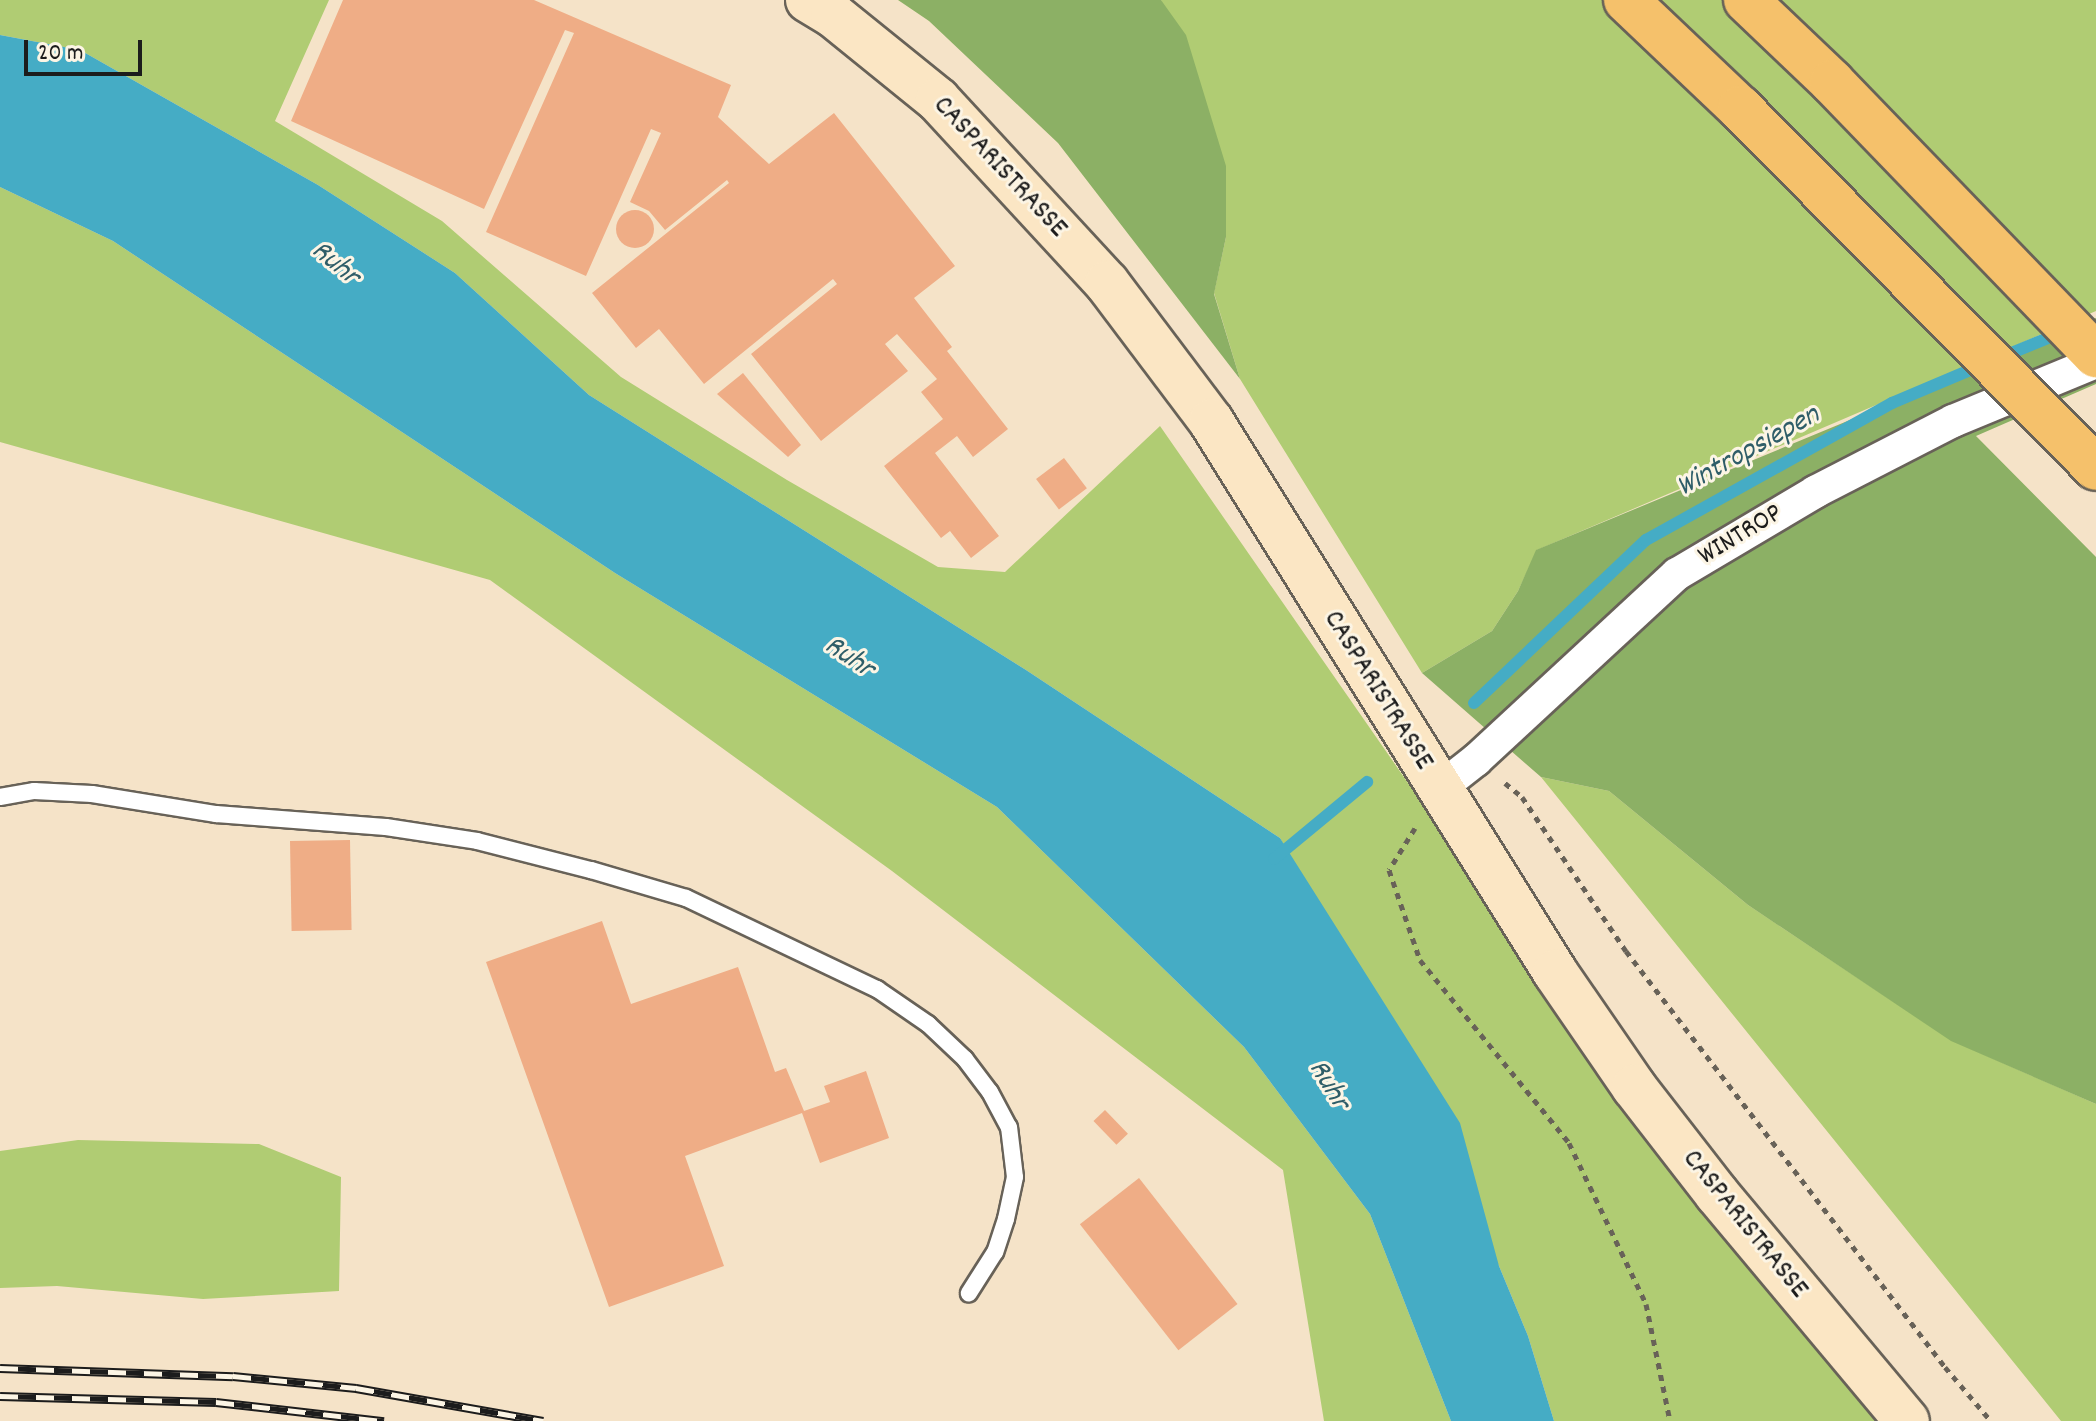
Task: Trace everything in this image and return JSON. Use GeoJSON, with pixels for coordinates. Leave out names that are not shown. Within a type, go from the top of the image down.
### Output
{"type":"FeatureCollection","features":[{"type":"Feature","properties":{"kind":"highway"},"geometry":{"type":"LineString","coordinates":[[1626,0],[1740,108],[2096,468]]}},
{"type":"Feature","properties":{"kind":"highway"},"geometry":{"type":"LineString","coordinates":[[1746,0],[1832,82],[2096,355]]}},
{"type":"Feature","properties":{"kind":"main road","name":"CASPARISTRASSE"},"geometry":{"type":"LineString","coordinates":[[808,0],[833,15],[938,100],[1107,283],[1211,421],[1555,972],[1634,1087],[1717,1194],[1907,1421]]}},
{"type":"Feature","properties":{"kind":"street","name":"WINTROP"},"geometry":{"type":"LineString","coordinates":[[1439,789],[1476,760],[1677,574],[1815,492],[1953,421],[2096,362]]}},
{"type":"Feature","properties":{"kind":"lane"},"geometry":{"type":"LineString","coordinates":[[0,797],[34,791],[92,794],[216,814],[386,827],[477,841],[686,898],[877,989],[928,1024],[965,1059],[990,1092],[1009,1127],[1015,1177],[1006,1219],[995,1252],[969,1293]]}},
{"type":"Feature","properties":{"kind":"path"},"geometry":{"type":"LineString","coordinates":[[1476,760],[1522,797],[1626,951],[1945,1367],[1991,1421]]}},
{"type":"Feature","properties":{"kind":"path"},"geometry":{"type":"LineString","coordinates":[[1439,789],[1389,870],[1420,960],[1569,1143],[1646,1304],[1670,1421]]}},
{"type":"Feature","properties":{"kind":"green space"},"geometry":{"type":"Polygon","coordinates":[[[0,0],[329,0],[275,121],[442,221],[621,377],[787,480],[938,567],[1005,572],[1160,426],[1415,793],[1883,1421],[1554,1421],[1528,1336],[1499,1266],[1280,838],[1026,670],[589,395],[455,273],[318,185],[80,50],[0,35],[0,0]]]}},
{"type":"Feature","properties":{"kind":"green space"},"geometry":{"type":"Polygon","coordinates":[[[898,0],[1161,0],[1186,35],[1226,166],[1226,237],[1214,294],[1240,379],[1058,143],[929,21],[898,0]]]}},
{"type":"Feature","properties":{"kind":"green space"},"geometry":{"type":"Polygon","coordinates":[[[1161,0],[2096,0],[2096,311],[1537,550],[1518,591],[1492,631],[1422,673],[1240,379],[1214,293],[1226,237],[1161,0]]]}},
{"type":"Feature","properties":{"kind":"green space"},"geometry":{"type":"Polygon","coordinates":[[[0,187],[113,241],[615,573],[997,807],[1244,1047],[1370,1214],[1451,1421],[1324,1421],[1283,1170],[892,871],[490,580],[0,442],[0,187]]]}},
{"type":"Feature","properties":{"kind":"green space"},"geometry":{"type":"Polygon","coordinates":[[[2096,318],[2096,384],[1976,436],[2096,557],[2096,1104],[1951,1041],[1748,905],[1609,791],[1541,777],[1422,673],[1492,631],[1518,591],[1536,550],[2096,318]]]}},
{"type":"Feature","properties":{"kind":"green space"},"geometry":{"type":"Polygon","coordinates":[[[1541,777],[1609,791],[1748,905],[1951,1040],[2096,1104],[2096,1421],[2061,1421],[1541,777]]]}},
{"type":"Feature","properties":{"kind":"green space"},"geometry":{"type":"Polygon","coordinates":[[[78,1140],[259,1144],[341,1177],[339,1291],[203,1299],[57,1286],[0,1288],[0,1151],[78,1140]]]}},
{"type":"Feature","properties":{"kind":"water","name":"Ruhr"},"geometry":{"type":"Polygon","coordinates":[[[0,35],[80,50],[318,185],[455,273],[589,395],[1026,670],[1280,838],[1460,1123],[1499,1266],[1528,1336],[1554,1421],[1451,1421],[1370,1214],[1244,1047],[997,807],[615,573],[113,241],[0,187],[0,35]]]}},
{"type":"Feature","properties":{"kind":"building"},"geometry":{"type":"Polygon","coordinates":[[[343,0],[534,0],[731,85],[718,117],[769,164],[834,113],[955,266],[914,298],[952,347],[947,351],[1008,429],[973,457],[957,436],[935,453],[999,536],[971,558],[950,531],[941,538],[884,466],[943,419],[921,392],[937,379],[897,334],[885,344],[908,371],[821,441],[751,354],[837,284],[833,279],[704,384],[659,329],[636,348],[592,293],[729,183],[727,180],[665,230],[649,211],[630,202],[661,133],[651,129],[586,276],[486,232],[574,33],[565,30],[484,209],[291,121],[343,0]]]}},
{"type":"Feature","properties":{"kind":"building"},"geometry":{"type":"Polygon","coordinates":[[[635,210],[648,216],[654,229],[648,242],[635,248],[622,242],[616,229],[622,216],[635,210]]]}},
{"type":"Feature","properties":{"kind":"building"},"geometry":{"type":"Polygon","coordinates":[[[743,373],[801,445],[788,457],[717,394],[743,373]]]}},
{"type":"Feature","properties":{"kind":"building"},"geometry":{"type":"Polygon","coordinates":[[[1064,458],[1087,488],[1059,509],[1036,479],[1064,458]]]}},
{"type":"Feature","properties":{"kind":"building"},"geometry":{"type":"Polygon","coordinates":[[[350,840],[352,930],[292,931],[290,841],[350,840]]]}},
{"type":"Feature","properties":{"kind":"building"},"geometry":{"type":"Polygon","coordinates":[[[602,921],[631,1004],[738,967],[775,1072],[786,1068],[804,1111],[830,1102],[824,1086],[866,1071],[889,1138],[820,1163],[802,1113],[685,1156],[724,1266],[609,1307],[486,962],[602,921]]]}},
{"type":"Feature","properties":{"kind":"building"},"geometry":{"type":"Polygon","coordinates":[[[1105,1110],[1128,1134],[1116,1145],[1093,1121],[1105,1110]]]}},
{"type":"Feature","properties":{"kind":"building"},"geometry":{"type":"Polygon","coordinates":[[[1139,1178],[1238,1304],[1178,1350],[1080,1224],[1139,1178]]]}},
{"type":"Feature","properties":{"kind":"waterway","name":"Wintropsiepen"},"geometry":{"type":"LineString","coordinates":[[1999,358],[2063,332]]}},
{"type":"Feature","properties":{"kind":"waterway","name":"Wintropsiepen"},"geometry":{"type":"LineString","coordinates":[[1474,703],[1646,540],[1892,403],[1982,365]]}},
{"type":"Feature","properties":{"kind":"waterway"},"geometry":{"type":"LineString","coordinates":[[1274,859],[1367,782]]}},
{"type":"Feature","properties":{"kind":"railway"},"geometry":{"type":"LineString","coordinates":[[0,1368],[233,1376],[356,1388],[543,1421]]}},
{"type":"Feature","properties":{"kind":"railway"},"geometry":{"type":"LineString","coordinates":[[0,1396],[216,1402],[384,1421]]}}]}
